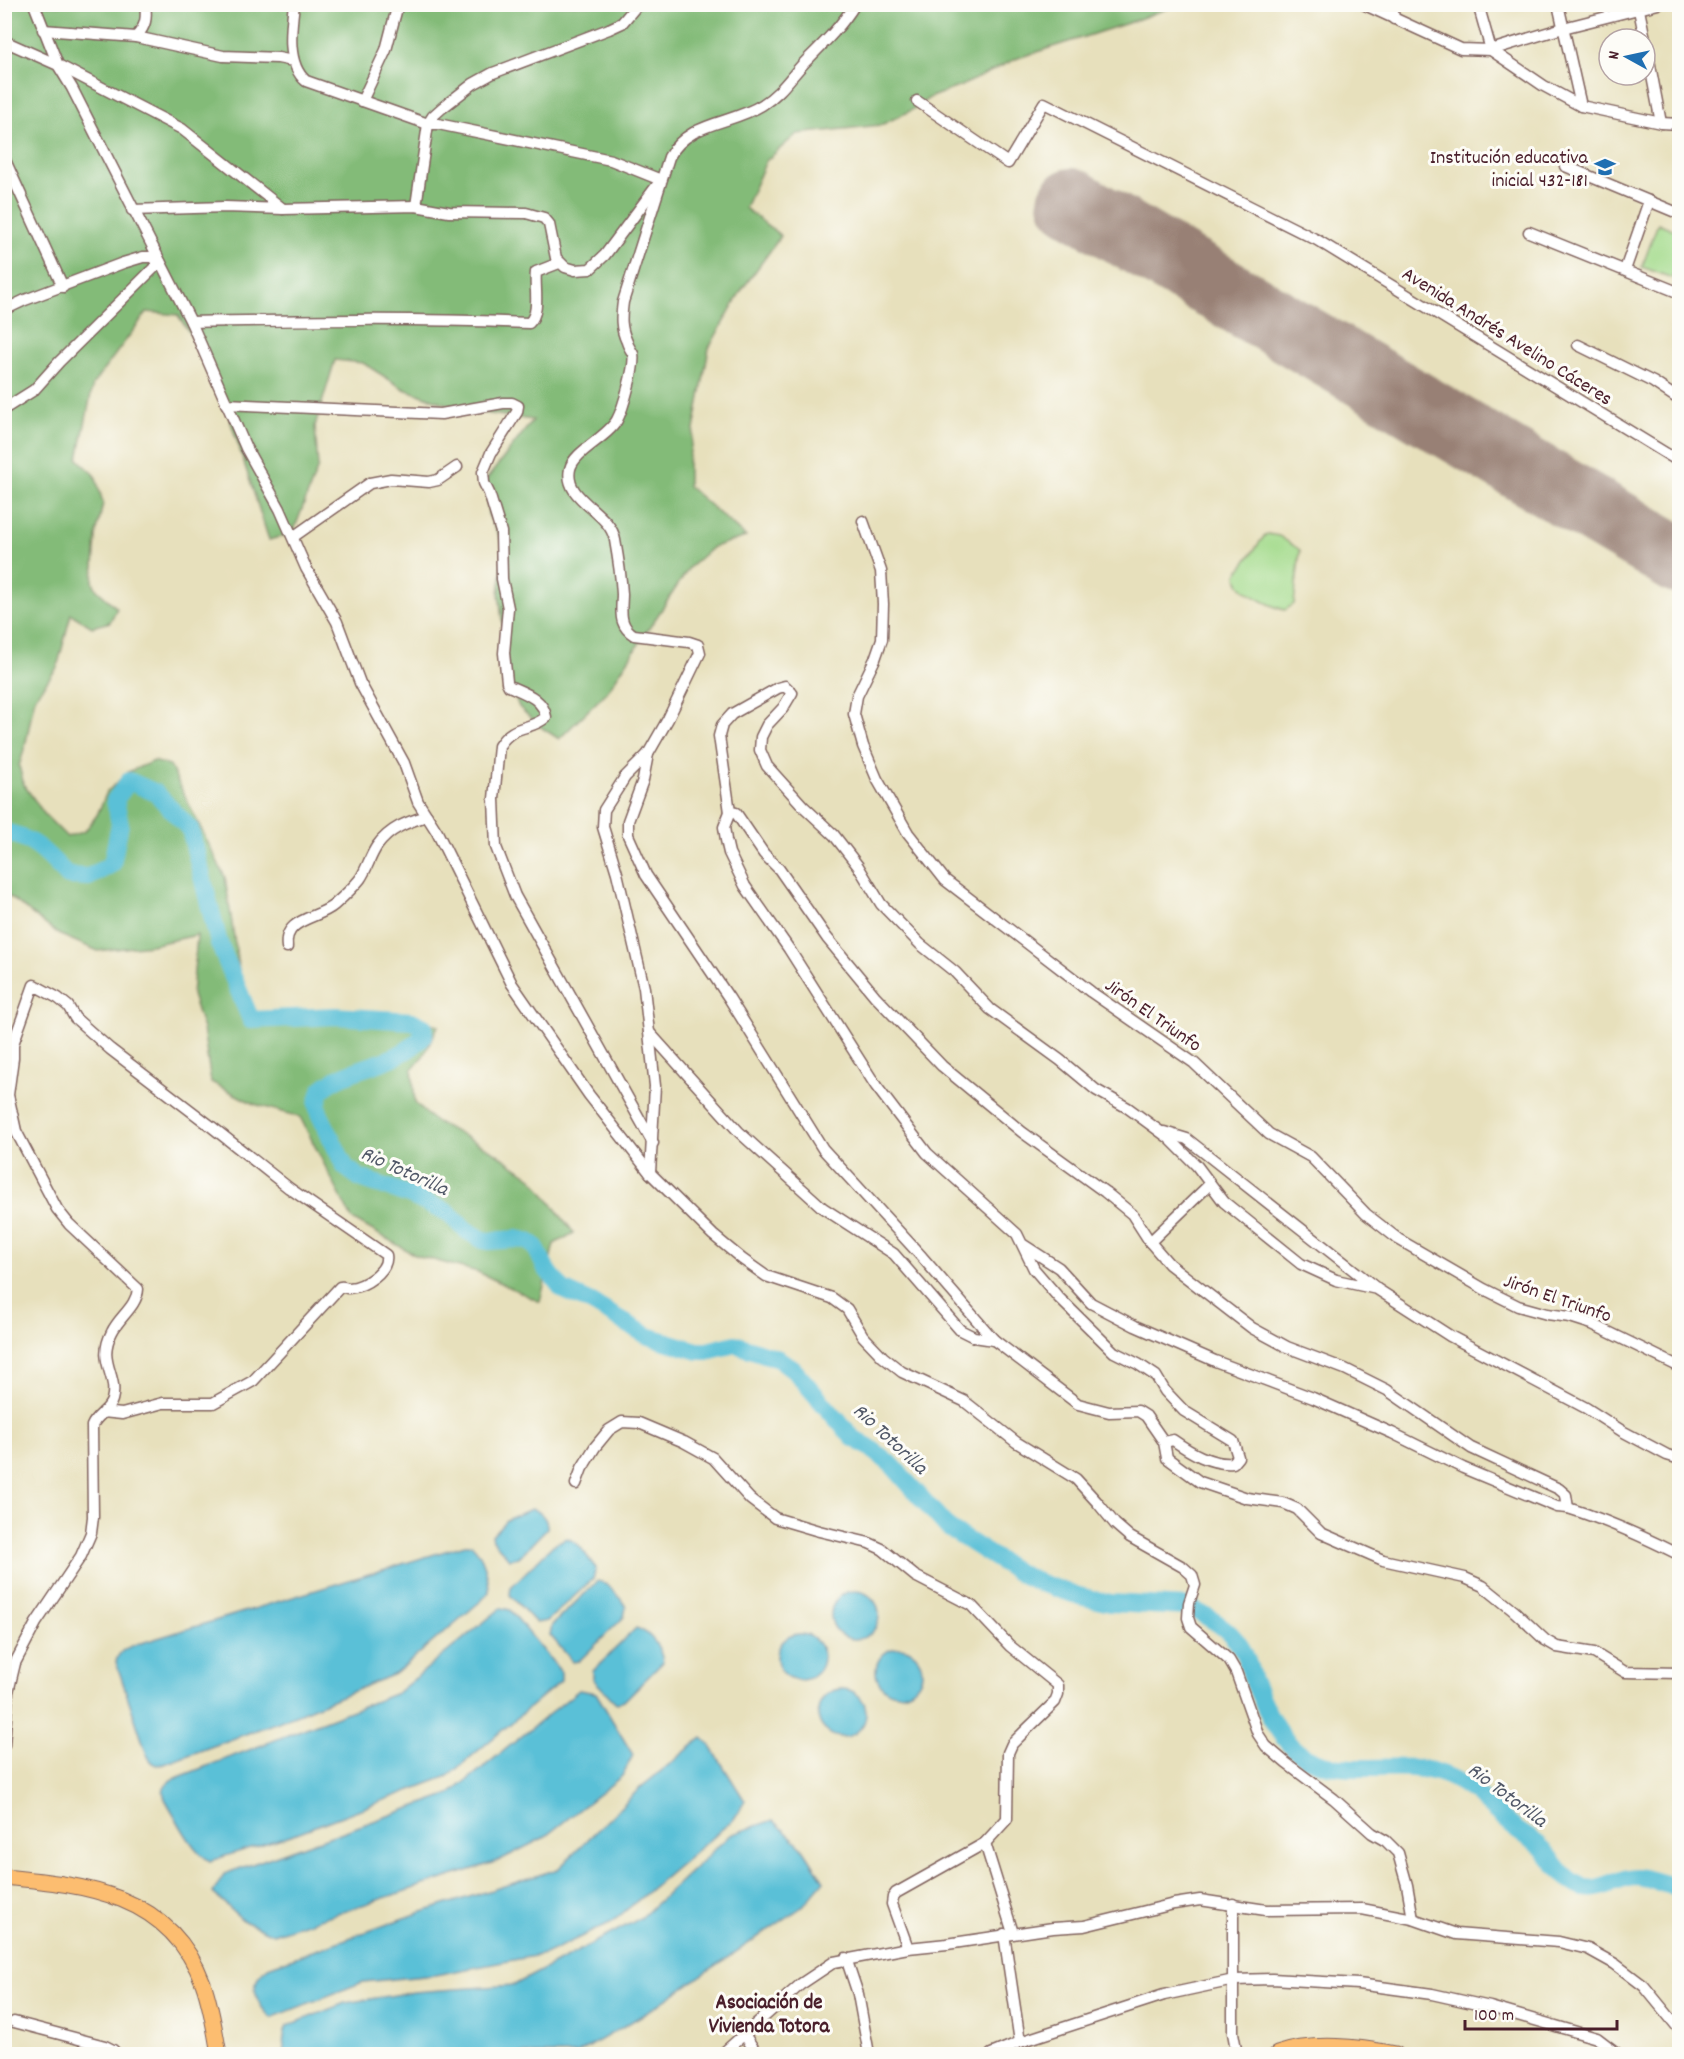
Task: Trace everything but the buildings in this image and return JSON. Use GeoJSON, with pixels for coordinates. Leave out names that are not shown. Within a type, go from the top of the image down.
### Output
{"type":"FeatureCollection","features":[{"type":"Feature","properties":{"kind":"highway"},"geometry":{"type":"LineString","coordinates":[[4,1877],[82,1887],[125,1899],[145,1910],[165,1926],[193,1961],[203,1983],[219,2055]]}},
{"type":"Feature","properties":{"kind":"highway"},"geometry":{"type":"LineString","coordinates":[[1277,2055],[1323,2047],[1369,2049],[1396,2055]]}},
{"type":"Feature","properties":{"kind":"street"},"geometry":{"type":"LineString","coordinates":[[34,4],[58,65],[72,88],[132,210],[191,322],[246,448],[280,509],[306,568],[337,622],[360,683],[404,763],[418,802],[512,984],[589,1095],[650,1173],[713,1235],[742,1259],[766,1276],[832,1298],[847,1309],[863,1336],[883,1357],[902,1372],[964,1401],[1016,1442],[1076,1479],[1115,1524],[1130,1537],[1183,1567],[1192,1575],[1195,1585],[1189,1604],[1188,1618],[1191,1627],[1229,1660],[1236,1672],[1258,1734],[1266,1746],[1279,1757],[1398,1852],[1413,1918]]}},
{"type":"Feature","properties":{"kind":"street"},"geometry":{"type":"LineString","coordinates":[[136,37],[143,29],[147,18],[145,4]]}},
{"type":"Feature","properties":{"kind":"street"},"geometry":{"type":"LineString","coordinates":[[294,4],[293,62],[298,74],[306,81],[428,124],[438,123],[611,160],[661,180]]}},
{"type":"Feature","properties":{"kind":"street"},"geometry":{"type":"LineString","coordinates":[[362,101],[386,50],[398,4]]}},
{"type":"Feature","properties":{"kind":"street"},"geometry":{"type":"LineString","coordinates":[[416,206],[428,124],[433,116],[493,73],[622,23],[638,4]]}},
{"type":"Feature","properties":{"kind":"street"},"geometry":{"type":"LineString","coordinates":[[650,1173],[655,1086],[644,988],[617,873],[603,827],[604,810],[624,777],[648,754],[700,653],[698,645],[689,642],[634,635],[627,630],[622,621],[622,593],[615,539],[607,521],[578,497],[570,479],[570,470],[577,458],[609,431],[617,419],[633,370],[633,355],[620,323],[628,285],[661,180],[676,144],[687,135],[741,116],[780,93],[834,33],[855,4]]}},
{"type":"Feature","properties":{"kind":"street"},"geometry":{"type":"LineString","coordinates":[[1363,4],[1461,49],[1491,51],[1563,28],[1658,4]]}},
{"type":"Feature","properties":{"kind":"street"},"geometry":{"type":"LineString","coordinates":[[1392,4],[1394,19]]}},
{"type":"Feature","properties":{"kind":"street"},"geometry":{"type":"LineString","coordinates":[[1478,4],[1491,51],[1544,86],[1581,106],[1661,123],[1680,124]]}},
{"type":"Feature","properties":{"kind":"street"},"geometry":{"type":"LineString","coordinates":[[1557,4],[1581,106]]}},
{"type":"Feature","properties":{"kind":"street"},"geometry":{"type":"LineString","coordinates":[[1639,7],[1643,27]]}},
{"type":"Feature","properties":{"kind":"street"},"geometry":{"type":"LineString","coordinates":[[43,30],[136,37],[223,56],[278,58],[293,62]]}},
{"type":"Feature","properties":{"kind":"street"},"geometry":{"type":"LineString","coordinates":[[4,41],[58,65],[182,129],[283,208]]}},
{"type":"Feature","properties":{"kind":"street"},"geometry":{"type":"LineString","coordinates":[[1654,87],[1661,123]]}},
{"type":"Feature","properties":{"kind":"street","name":"Avenida Andrés Avelino Cáceres"},"geometry":{"type":"LineString","coordinates":[[917,101],[1008,163],[1044,103],[1317,240],[1680,462]]}},
{"type":"Feature","properties":{"kind":"street"},"geometry":{"type":"LineString","coordinates":[[4,158],[63,286]]}},
{"type":"Feature","properties":{"kind":"street"},"geometry":{"type":"LineString","coordinates":[[1565,166],[1680,214]]}},
{"type":"Feature","properties":{"kind":"street"},"geometry":{"type":"LineString","coordinates":[[132,210],[416,206],[449,212],[526,213],[544,218],[549,224],[556,258],[559,263],[575,270],[590,269],[605,255],[661,180]]}},
{"type":"Feature","properties":{"kind":"street"},"geometry":{"type":"LineString","coordinates":[[1624,270],[1649,201]]}},
{"type":"Feature","properties":{"kind":"street"},"geometry":{"type":"LineString","coordinates":[[1529,232],[1680,293]]}},
{"type":"Feature","properties":{"kind":"street"},"geometry":{"type":"LineString","coordinates":[[4,310],[25,300],[143,257],[152,257],[160,262]]}},
{"type":"Feature","properties":{"kind":"street"},"geometry":{"type":"LineString","coordinates":[[4,409],[34,390],[59,362],[160,262]]}},
{"type":"Feature","properties":{"kind":"street"},"geometry":{"type":"LineString","coordinates":[[191,322],[329,319],[530,323],[535,313],[536,272],[559,263]]}},
{"type":"Feature","properties":{"kind":"street"},"geometry":{"type":"LineString","coordinates":[[1578,345],[1653,382],[1680,400]]}},
{"type":"Feature","properties":{"kind":"street"},"geometry":{"type":"LineString","coordinates":[[226,404],[441,414],[512,403],[518,406],[483,472],[484,483],[501,532],[501,569],[508,608],[504,653],[507,682],[509,686],[537,700],[545,710],[546,717],[541,722],[512,731],[499,746],[495,799],[496,847],[515,896],[653,1143]]}},
{"type":"Feature","properties":{"kind":"street"},"geometry":{"type":"LineString","coordinates":[[293,537],[370,483],[391,479],[429,482],[438,480],[457,467]]}},
{"type":"Feature","properties":{"kind":"street","name":"Jirón El Triunfo"},"geometry":{"type":"LineString","coordinates":[[863,520],[881,571],[882,639],[857,696],[854,714],[863,746],[877,779],[908,833],[945,880],[1090,992],[1194,1063],[1269,1134],[1311,1157],[1366,1214],[1398,1239],[1518,1306],[1592,1324],[1680,1367]]}},
{"type":"Feature","properties":{"kind":"street"},"geometry":{"type":"LineString","coordinates":[[1164,1442],[1173,1440],[1195,1454],[1225,1463],[1233,1463],[1238,1457],[1233,1441],[1184,1411],[1165,1391],[1156,1376],[1114,1352],[1074,1314],[1034,1269],[1017,1234],[927,1153],[876,1086],[746,886],[729,853],[724,827],[730,812],[719,736],[722,726],[732,714],[785,686],[792,693],[789,700],[767,725],[761,737],[760,750],[767,766],[804,807],[834,835],[858,866],[881,904],[920,945],[955,972],[990,1009],[1060,1060],[1096,1090],[1128,1108],[1169,1138],[1197,1166],[1224,1202],[1301,1264],[1336,1280],[1377,1289]]}},
{"type":"Feature","properties":{"kind":"street"},"geometry":{"type":"LineString","coordinates":[[648,754],[643,780],[628,820],[628,835],[646,875],[729,998],[823,1149],[994,1340],[1078,1404],[1110,1412],[1138,1411],[1146,1416],[1164,1442],[1167,1458],[1200,1482],[1247,1498],[1283,1503],[1297,1509],[1321,1533],[1383,1560],[1465,1578],[1483,1586],[1515,1611],[1545,1640],[1557,1647],[1594,1653],[1625,1672],[1680,1673]]}},
{"type":"Feature","properties":{"kind":"street"},"geometry":{"type":"LineString","coordinates":[[730,812],[736,813],[764,854],[785,877],[827,938],[875,996],[942,1066],[1022,1132],[1106,1191],[1132,1214],[1150,1242],[1169,1264],[1252,1328],[1287,1347],[1345,1369],[1387,1390],[1471,1448],[1559,1489],[1566,1495],[1568,1508]]}},
{"type":"Feature","properties":{"kind":"street"},"geometry":{"type":"LineString","coordinates":[[287,947],[288,933],[295,925],[333,907],[360,879],[377,846],[386,836],[406,822],[427,816]]}},
{"type":"Feature","properties":{"kind":"street"},"geometry":{"type":"LineString","coordinates":[[4,1745],[8,1692],[15,1663],[36,1623],[59,1586],[77,1563],[91,1533],[93,1517],[92,1426],[93,1422],[103,1412],[110,1405],[113,1394],[104,1352],[112,1330],[137,1298],[138,1289],[57,1209],[16,1131],[8,1095],[13,1044],[34,985],[58,998],[68,1006],[75,1018],[110,1049],[289,1188],[386,1255],[387,1259],[384,1267],[370,1281],[350,1288],[340,1287],[253,1381],[233,1392],[213,1402],[164,1403],[117,1414],[103,1412]]}},
{"type":"Feature","properties":{"kind":"street"},"geometry":{"type":"LineString","coordinates":[[649,1032],[739,1132],[823,1208],[894,1254],[960,1330],[974,1338],[994,1340]]}},
{"type":"Feature","properties":{"kind":"street"},"geometry":{"type":"LineString","coordinates":[[1157,1130],[1187,1139],[1377,1289],[1450,1336],[1586,1408],[1622,1431],[1667,1455],[1680,1459]]}},
{"type":"Feature","properties":{"kind":"street"},"geometry":{"type":"LineString","coordinates":[[1150,1242],[1210,1184]]}},
{"type":"Feature","properties":{"kind":"street"},"geometry":{"type":"LineString","coordinates":[[1022,1244],[1059,1268],[1091,1303],[1135,1326],[1215,1361],[1313,1398],[1498,1483],[1557,1507],[1593,1516],[1651,1540],[1680,1555]]}},
{"type":"Feature","properties":{"kind":"street"},"geometry":{"type":"LineString","coordinates":[[576,1484],[582,1468],[609,1430],[622,1422],[639,1423],[684,1442],[713,1458],[750,1499],[776,1518],[869,1543],[882,1549],[915,1576],[971,1605],[1010,1646],[1058,1685],[1055,1702],[1012,1744],[1008,1753],[1007,1819],[985,1843],[896,1893],[893,1897],[892,1904],[908,1948]]}},
{"type":"Feature","properties":{"kind":"street"},"geometry":{"type":"LineString","coordinates":[[985,1843],[1009,1934],[1020,2042]]}},
{"type":"Feature","properties":{"kind":"street"},"geometry":{"type":"LineString","coordinates":[[723,2055],[801,1984],[834,1962],[846,1958],[1009,1934],[1084,1926],[1200,1900],[1266,1910],[1362,1909],[1413,1918],[1456,1934],[1559,1942],[1588,1949],[1615,1964],[1644,1986],[1680,2030]]}},
{"type":"Feature","properties":{"kind":"street"},"geometry":{"type":"LineString","coordinates":[[1233,1904],[1233,2032],[1237,2055]]}},
{"type":"Feature","properties":{"kind":"street"},"geometry":{"type":"LineString","coordinates":[[846,1958],[858,1994],[868,2055]]}},
{"type":"Feature","properties":{"kind":"street"},"geometry":{"type":"LineString","coordinates":[[991,2055],[1020,2042],[1164,1995],[1234,1980],[1307,1979],[1432,1994],[1490,2007],[1597,2038],[1614,2054]]}},
{"type":"Feature","properties":{"kind":"street"},"geometry":{"type":"LineString","coordinates":[[14,2022],[105,2046],[117,2055]]}},
{"type":"Feature","properties":{"kind":"street"},"geometry":{"type":"LineString","coordinates":[[744,2034],[757,2055]]}},
{"type":"Feature","properties":{"kind":"green space"},"geometry":{"type":"Polygon","coordinates":[[[4,5],[1177,5],[1018,58],[961,86],[931,97],[910,111],[881,125],[797,134],[766,161],[745,208],[781,236],[741,291],[709,348],[688,462],[688,486],[746,537],[713,547],[689,568],[607,692],[559,739],[539,726],[519,707],[509,682],[499,593],[505,547],[488,514],[486,480],[533,420],[464,410],[404,389],[363,363],[335,360],[315,426],[318,467],[293,533],[269,540],[215,373],[178,315],[147,312],[93,384],[78,459],[95,475],[103,503],[96,536],[93,582],[97,590],[117,608],[110,622],[92,627],[71,614],[57,668],[35,697],[19,766],[24,785],[45,815],[67,837],[85,831],[97,815],[107,792],[128,772],[154,761],[170,766],[225,877],[243,997],[254,1016],[274,1022],[293,1021],[346,1009],[396,1015],[438,1026],[423,1057],[412,1069],[415,1103],[434,1121],[493,1151],[532,1178],[574,1233],[554,1244],[540,1302],[478,1272],[415,1255],[352,1219],[300,1117],[254,1104],[211,1082],[203,1029],[192,995],[197,935],[151,945],[98,951],[58,934],[5,893],[4,5]]]}},
{"type":"Feature","properties":{"kind":"green space"},"geometry":{"type":"Polygon","coordinates":[[[1658,223],[1679,232],[1679,258],[1672,278],[1642,267],[1658,223]]]}},
{"type":"Feature","properties":{"kind":"green space"},"geometry":{"type":"Polygon","coordinates":[[[1268,534],[1279,536],[1300,550],[1294,604],[1285,610],[1250,594],[1241,586],[1237,578],[1237,574],[1268,534]]]}},
{"type":"Feature","properties":{"kind":"water"},"geometry":{"type":"Polygon","coordinates":[[[531,1509],[542,1516],[547,1528],[519,1557],[509,1559],[493,1540],[492,1535],[506,1520],[531,1509]]]}},
{"type":"Feature","properties":{"kind":"water"},"geometry":{"type":"Polygon","coordinates":[[[566,1538],[579,1546],[596,1568],[593,1579],[547,1621],[536,1623],[510,1595],[511,1587],[553,1545],[566,1538]]]}},
{"type":"Feature","properties":{"kind":"water"},"geometry":{"type":"Polygon","coordinates":[[[465,1545],[472,1545],[479,1554],[487,1573],[489,1592],[395,1674],[278,1722],[167,1763],[157,1765],[149,1758],[116,1662],[120,1653],[128,1647],[465,1545]]]}},
{"type":"Feature","properties":{"kind":"water"},"geometry":{"type":"Polygon","coordinates":[[[598,1581],[610,1587],[621,1599],[626,1607],[624,1617],[579,1661],[573,1662],[550,1635],[552,1625],[598,1581]]]}},
{"type":"Feature","properties":{"kind":"water"},"geometry":{"type":"Polygon","coordinates":[[[855,1591],[872,1598],[879,1615],[872,1632],[855,1639],[838,1632],[831,1615],[838,1598],[855,1591]]]}},
{"type":"Feature","properties":{"kind":"water"},"geometry":{"type":"Polygon","coordinates":[[[501,1608],[510,1610],[561,1672],[561,1681],[448,1776],[294,1834],[210,1861],[196,1850],[165,1799],[164,1788],[171,1780],[397,1693],[501,1608]]]}},
{"type":"Feature","properties":{"kind":"water"},"geometry":{"type":"Polygon","coordinates":[[[636,1628],[646,1633],[654,1641],[663,1662],[624,1701],[616,1703],[593,1679],[593,1671],[636,1628]]]}},
{"type":"Feature","properties":{"kind":"water"},"geometry":{"type":"Polygon","coordinates":[[[805,1634],[817,1640],[822,1648],[822,1666],[817,1674],[809,1679],[795,1680],[787,1677],[780,1670],[777,1652],[780,1644],[787,1637],[805,1634]]]}},
{"type":"Feature","properties":{"kind":"water"},"geometry":{"type":"Polygon","coordinates":[[[904,1648],[916,1654],[921,1662],[921,1680],[916,1688],[908,1693],[894,1694],[886,1691],[879,1684],[876,1666],[879,1658],[886,1651],[904,1648]]]}},
{"type":"Feature","properties":{"kind":"water"},"geometry":{"type":"Polygon","coordinates":[[[842,1689],[859,1696],[866,1713],[859,1730],[842,1737],[825,1730],[818,1713],[825,1696],[842,1689]]]}},
{"type":"Feature","properties":{"kind":"water"},"geometry":{"type":"Polygon","coordinates":[[[579,1690],[596,1693],[633,1755],[622,1776],[543,1838],[498,1861],[273,1934],[244,1921],[213,1893],[224,1874],[450,1794],[579,1690]]]}},
{"type":"Feature","properties":{"kind":"water"},"geometry":{"type":"Polygon","coordinates":[[[702,1738],[710,1745],[745,1801],[734,1819],[612,1922],[545,1954],[435,1975],[363,1982],[271,2018],[261,2006],[257,1999],[257,1979],[268,1967],[419,1913],[558,1869],[640,1788],[702,1738]]]}},
{"type":"Feature","properties":{"kind":"water"},"geometry":{"type":"Polygon","coordinates":[[[773,1820],[802,1847],[824,1881],[802,1907],[646,2013],[577,2054],[286,2054],[283,2040],[287,2026],[345,2003],[414,1992],[514,1985],[641,1918],[730,1835],[773,1820]]]}},
{"type":"Feature","properties":{"kind":"waterway","name":"Rio Totorilla"},"geometry":{"type":"LineString","coordinates":[[4,832],[32,843],[47,854],[68,876],[89,877],[112,864],[120,824],[115,800],[129,781],[156,793],[190,829],[219,943],[251,1020],[335,1016],[412,1021],[424,1027],[424,1035],[401,1053],[333,1081],[321,1090],[317,1104],[319,1113],[345,1167],[360,1178],[409,1195],[449,1213],[466,1230],[483,1240],[527,1241],[535,1246],[545,1267],[563,1290],[592,1303],[648,1336],[698,1351],[735,1344],[779,1359],[793,1369],[853,1438],[892,1465],[948,1528],[1017,1572],[1040,1583],[1110,1603],[1187,1607]]}},
{"type":"Feature","properties":{"kind":"waterway","name":"Rio Totorilla"},"geometry":{"type":"LineString","coordinates":[[1190,1608],[1205,1615],[1235,1639],[1244,1654],[1271,1719],[1284,1738],[1298,1752],[1314,1761],[1331,1766],[1422,1769],[1450,1777],[1460,1782],[1516,1829],[1538,1844],[1558,1868],[1579,1886],[1600,1887],[1636,1877],[1680,1889]]}},
{"type":"Feature","properties":{"kind":"runway"},"geometry":{"type":"LineString","coordinates":[[1072,202],[1680,561]]}},
{"type":"Feature","properties":{"kind":"place","name":"Institución educativa inicial 432-181"},"geometry":{"type":"Point","coordinates":[1605,167]}},
{"type":"Feature","properties":{"kind":"district","name":"Asociación de Vivienda Totora"},"geometry":{"type":"Point","coordinates":[769,2013]}}]}
